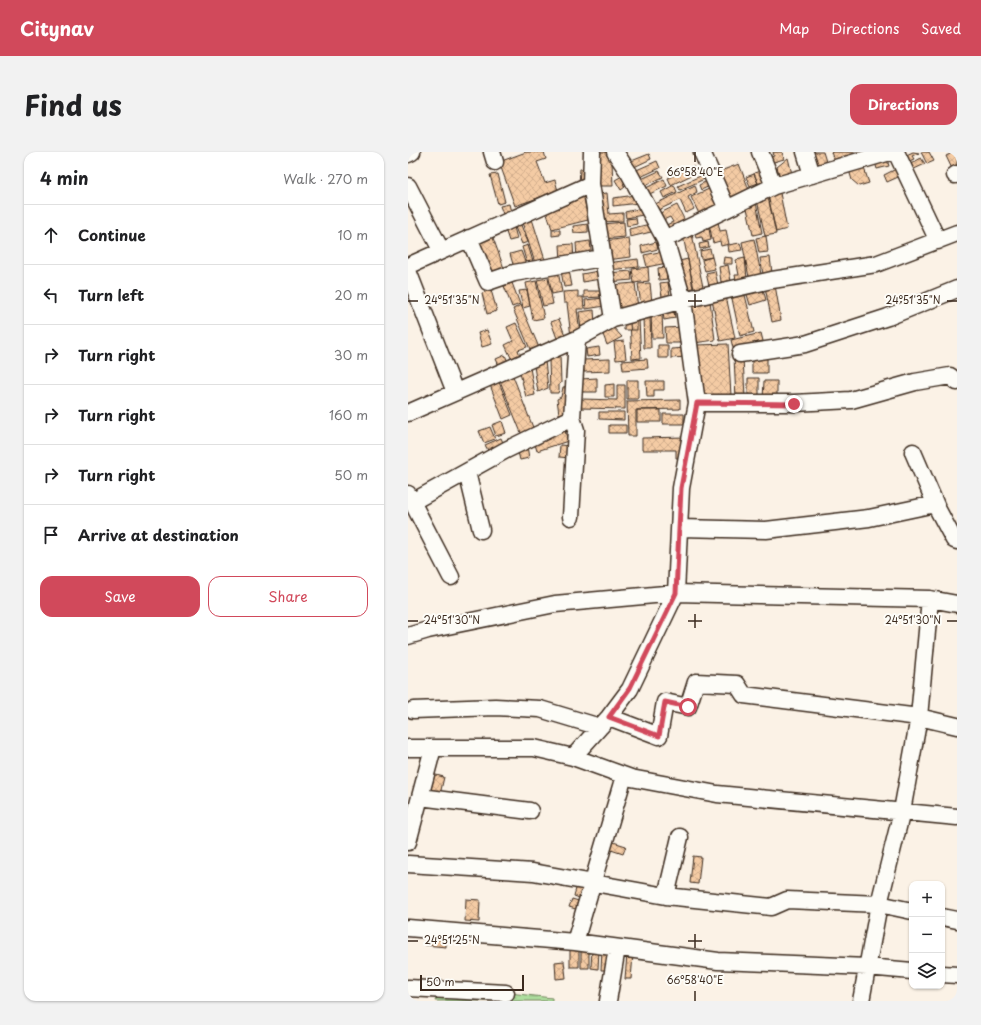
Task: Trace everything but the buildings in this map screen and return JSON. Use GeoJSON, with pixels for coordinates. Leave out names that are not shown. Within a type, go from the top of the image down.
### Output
{"type":"FeatureCollection","features":[{"type":"Feature","properties":{"kind":"street"},"geometry":{"type":"LineString","coordinates":[[408,154],[412,152]]}},
{"type":"Feature","properties":{"kind":"street"},"geometry":{"type":"LineString","coordinates":[[592,152],[591,184],[612,319]]}},
{"type":"Feature","properties":{"kind":"street"},"geometry":{"type":"LineString","coordinates":[[573,757],[604,722],[630,688],[676,593],[681,488],[697,403],[683,300],[665,239],[629,173],[615,152]]}},
{"type":"Feature","properties":{"kind":"street"},"geometry":{"type":"LineString","coordinates":[[702,152],[727,209]]}},
{"type":"Feature","properties":{"kind":"street"},"geometry":{"type":"LineString","coordinates":[[760,152],[774,186]]}},
{"type":"Feature","properties":{"kind":"street"},"geometry":{"type":"LineString","coordinates":[[805,152],[812,175]]}},
{"type":"Feature","properties":{"kind":"street"},"geometry":{"type":"LineString","coordinates":[[665,239],[774,186],[812,175],[861,156],[890,152]]}},
{"type":"Feature","properties":{"kind":"street"},"geometry":{"type":"LineString","coordinates":[[896,152],[938,241]]}},
{"type":"Feature","properties":{"kind":"street"},"geometry":{"type":"LineString","coordinates":[[408,266],[591,184]]}},
{"type":"Feature","properties":{"kind":"street"},"geometry":{"type":"LineString","coordinates":[[408,186],[441,250]]}},
{"type":"Feature","properties":{"kind":"street"},"geometry":{"type":"LineString","coordinates":[[408,413],[577,339],[612,319],[683,300],[772,280],[876,264],[957,233]]}},
{"type":"Feature","properties":{"kind":"street"},"geometry":{"type":"LineString","coordinates":[[469,238],[488,282],[514,273],[602,258]]}},
{"type":"Feature","properties":{"kind":"street"},"geometry":{"type":"LineString","coordinates":[[408,271],[455,392]]}},
{"type":"Feature","properties":{"kind":"street"},"geometry":{"type":"LineString","coordinates":[[740,354],[805,344],[888,317],[957,289]]}},
{"type":"Feature","properties":{"kind":"street"},"geometry":{"type":"LineString","coordinates":[[571,517],[576,430],[572,418],[577,339]]}},
{"type":"Feature","properties":{"kind":"street"},"geometry":{"type":"LineString","coordinates":[[697,403],[794,404],[850,400],[915,382],[943,377],[950,376],[957,382]]}},
{"type":"Feature","properties":{"kind":"street"},"geometry":{"type":"LineString","coordinates":[[452,578],[410,498],[467,472],[506,450],[572,418]]}},
{"type":"Feature","properties":{"kind":"street"},"geometry":{"type":"LineString","coordinates":[[913,452],[936,504],[954,540],[957,541]]}},
{"type":"Feature","properties":{"kind":"street"},"geometry":{"type":"LineString","coordinates":[[467,472],[480,530]]}},
{"type":"Feature","properties":{"kind":"street"},"geometry":{"type":"LineString","coordinates":[[680,528],[766,530],[870,518],[936,504]]}},
{"type":"Feature","properties":{"kind":"street"},"geometry":{"type":"LineString","coordinates":[[408,636],[428,630],[555,604],[676,593],[930,599],[957,604]]}},
{"type":"Feature","properties":{"kind":"street"},"geometry":{"type":"LineString","coordinates":[[860,1001],[878,904],[902,811],[919,717],[930,599]]}},
{"type":"Feature","properties":{"kind":"street"},"geometry":{"type":"LineString","coordinates":[[413,710],[495,707],[540,709],[604,722],[659,736],[665,702],[688,707],[696,682],[737,684],[744,695],[919,717],[957,726]]}},
{"type":"Feature","properties":{"kind":"street"},"geometry":{"type":"LineString","coordinates":[[408,748],[534,748],[573,757],[631,778],[717,794],[957,817]]}},
{"type":"Feature","properties":{"kind":"street"},"geometry":{"type":"LineString","coordinates":[[408,842],[433,748]]}},
{"type":"Feature","properties":{"kind":"street"},"geometry":{"type":"LineString","coordinates":[[575,942],[624,776]]}},
{"type":"Feature","properties":{"kind":"street"},"geometry":{"type":"LineString","coordinates":[[420,797],[530,811]]}},
{"type":"Feature","properties":{"kind":"street"},"geometry":{"type":"LineString","coordinates":[[666,896],[680,837]]}},
{"type":"Feature","properties":{"kind":"street"},"geometry":{"type":"LineString","coordinates":[[408,864],[533,872],[666,896],[771,907],[787,900],[878,904],[909,910]]}},
{"type":"Feature","properties":{"kind":"street"},"geometry":{"type":"LineString","coordinates":[[945,918],[957,920]]}},
{"type":"Feature","properties":{"kind":"street"},"geometry":{"type":"LineString","coordinates":[[408,928],[575,942],[718,961],[867,967],[909,971]]}},
{"type":"Feature","properties":{"kind":"street"},"geometry":{"type":"LineString","coordinates":[[608,1001],[616,948]]}},
{"type":"Feature","properties":{"kind":"street"},"geometry":{"type":"LineString","coordinates":[[945,974],[957,976]]}},
{"type":"Feature","properties":{"kind":"street"},"geometry":{"type":"LineString","coordinates":[[408,988],[506,993]]}},
{"type":"Feature","properties":{"kind":"green space"},"geometry":{"type":"Polygon","coordinates":[[[441,985],[552,998],[552,1001],[435,1001],[441,985]]]}},
{"type":"Feature","properties":{"kind":"route"},"geometry":{"type":"LineString","coordinates":[[688,707],[665,702],[659,736],[609,717],[630,688],[676,593],[681,488],[697,403],[794,404]]}}]}
